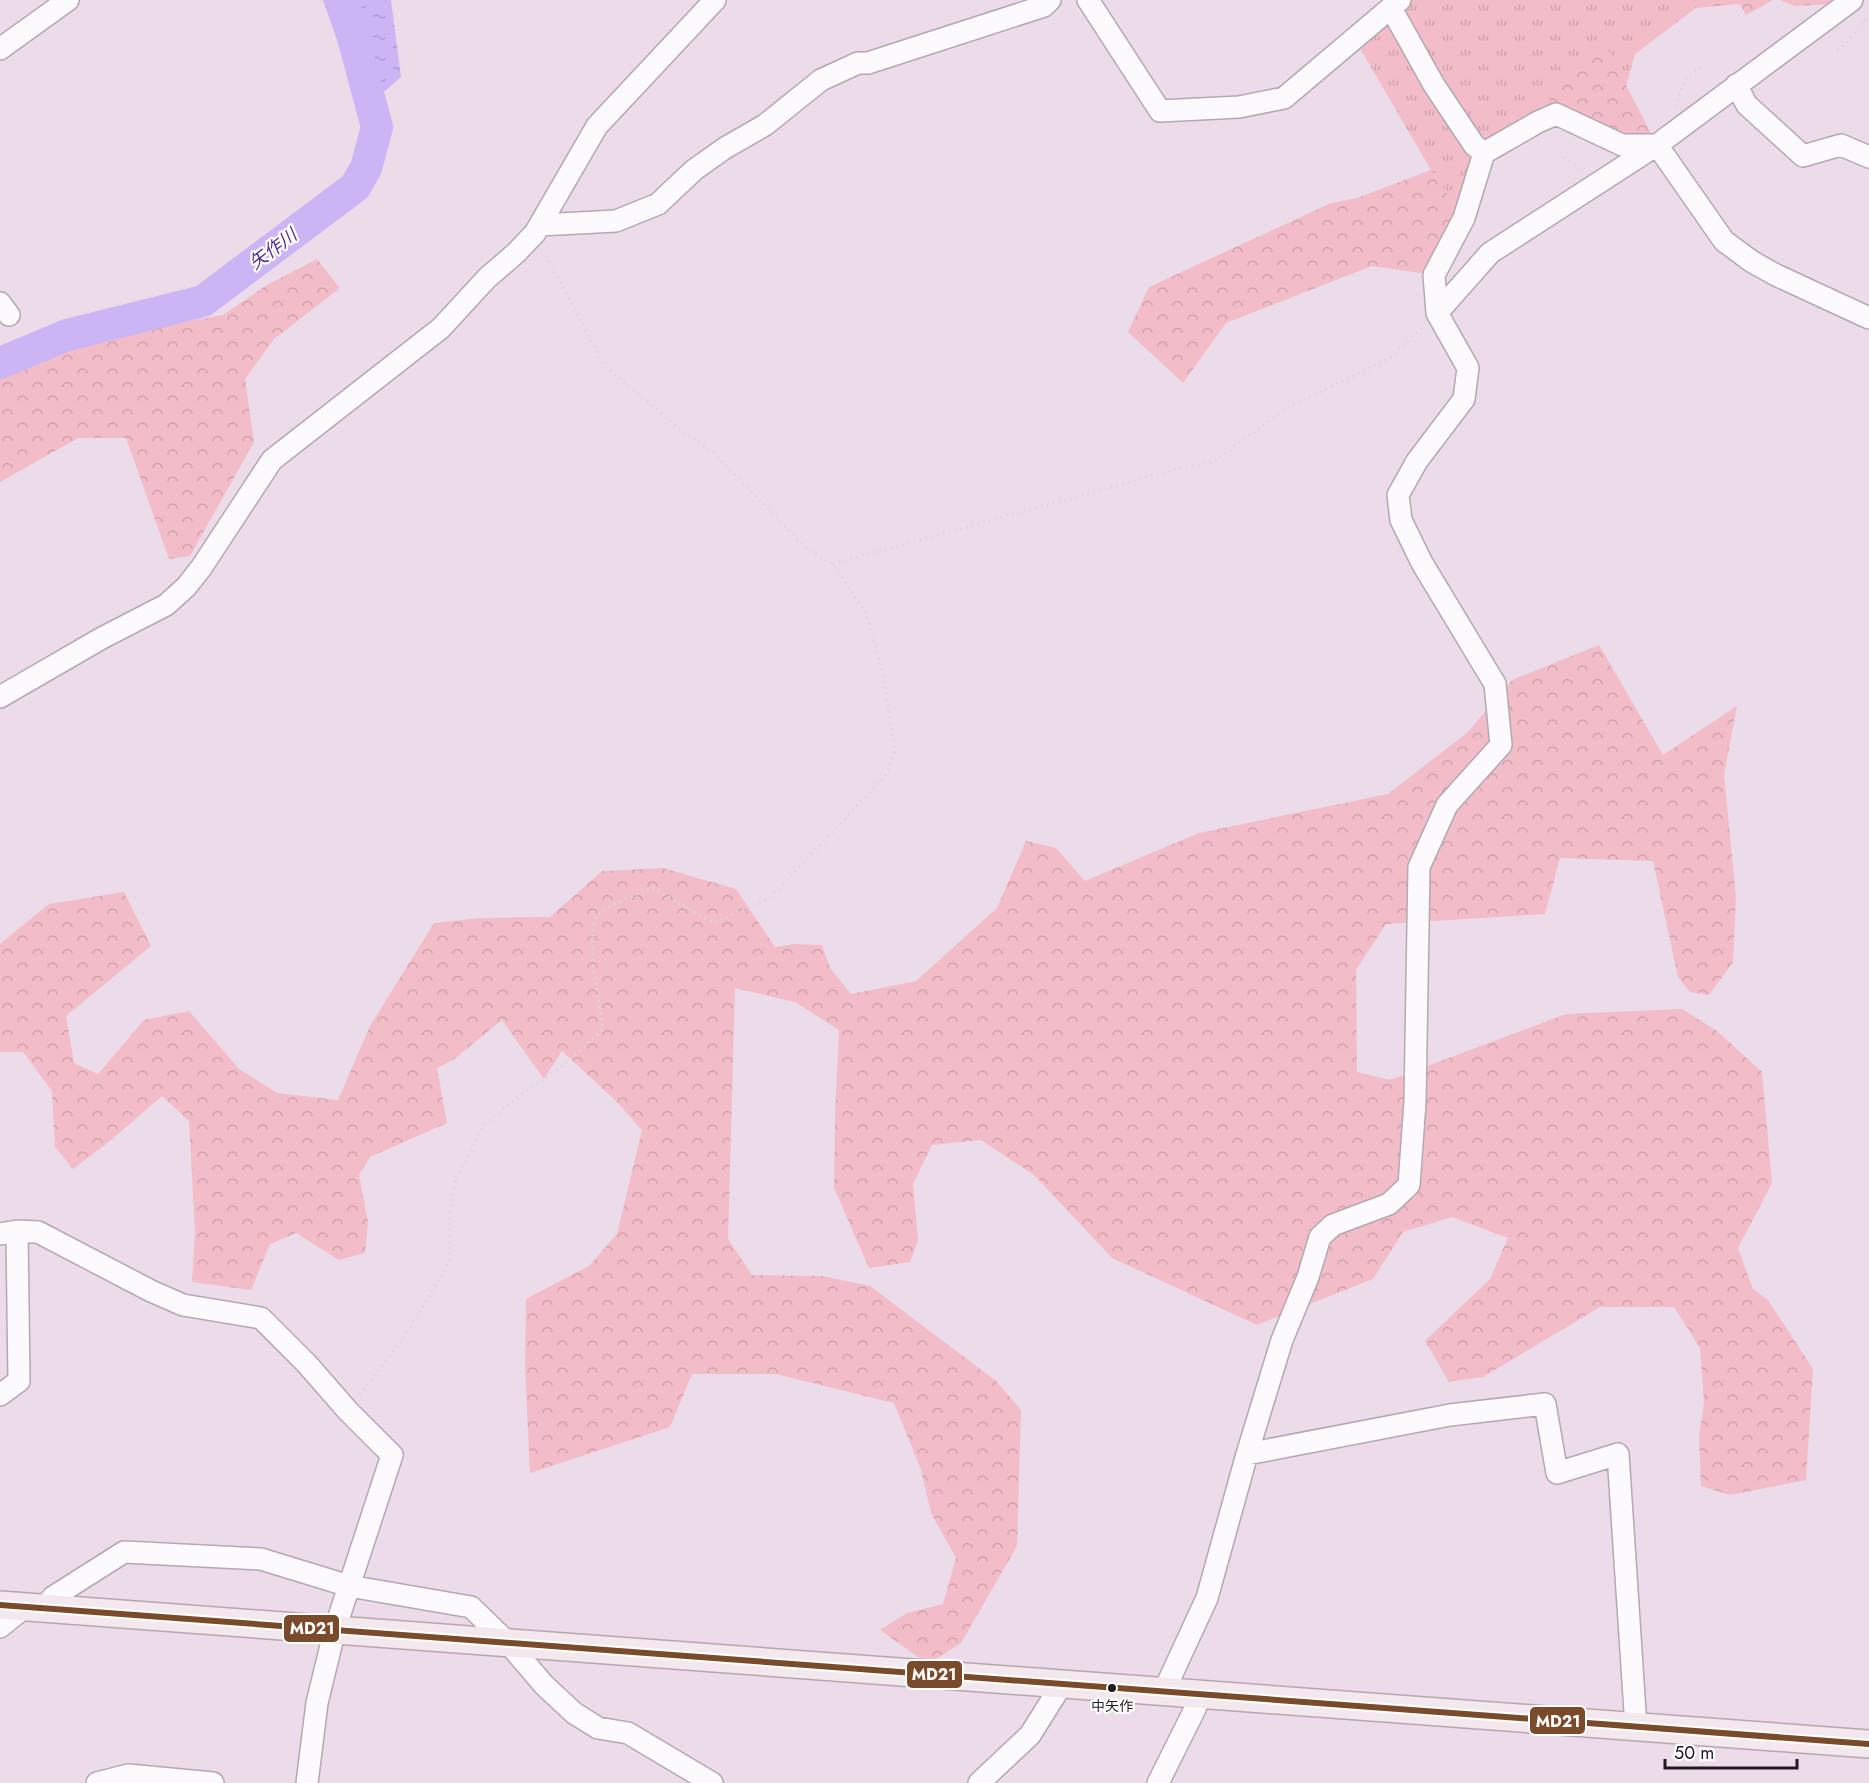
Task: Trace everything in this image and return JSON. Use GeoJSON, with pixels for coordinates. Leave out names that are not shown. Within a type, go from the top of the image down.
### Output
{"type":"FeatureCollection","features":[{"type":"Feature","properties":{"kind":"main road"},"geometry":{"type":"LineString","coordinates":[[23,1607],[1869,1744]]}},
{"type":"Feature","properties":{"kind":"street"},"geometry":{"type":"LineString","coordinates":[[0,49],[68,0]]}},
{"type":"Feature","properties":{"kind":"street"},"geometry":{"type":"LineString","coordinates":[[0,697],[102,638],[166,605],[186,587],[272,460],[441,328],[487,278],[516,253],[537,229],[597,126],[715,0]]}},
{"type":"Feature","properties":{"kind":"street"},"geometry":{"type":"LineString","coordinates":[[537,229],[616,221],[658,204],[694,170],[725,148],[765,125],[821,80],[858,63],[868,63],[1044,6],[1050,0]]}},
{"type":"Feature","properties":{"kind":"street"},"geometry":{"type":"LineString","coordinates":[[1089,0],[1160,111],[1239,107],[1284,98],[1395,4],[1434,86],[1474,146],[1485,153]]}},
{"type":"Feature","properties":{"kind":"street"},"geometry":{"type":"LineString","coordinates":[[1437,313],[1490,253],[1657,145],[1852,0]]}},
{"type":"Feature","properties":{"kind":"street"},"geometry":{"type":"LineString","coordinates":[[1737,85],[1747,105],[1803,156],[1841,145],[1869,157]]}},
{"type":"Feature","properties":{"kind":"street"},"geometry":{"type":"LineString","coordinates":[[1164,1691],[1207,1598],[1282,1340],[1308,1277],[1320,1237],[1333,1225],[1389,1204],[1409,1185],[1415,1102],[1419,867],[1447,805],[1501,746],[1495,684],[1422,563],[1401,520],[1398,495],[1417,461],[1464,399],[1468,368],[1437,313],[1434,275],[1464,218],[1485,153],[1538,122],[1556,114],[1622,145],[1657,145]]}},
{"type":"Feature","properties":{"kind":"street"},"geometry":{"type":"LineString","coordinates":[[1657,145],[1724,240],[1751,261],[1776,275],[1869,318]]}},
{"type":"Feature","properties":{"kind":"street"},"geometry":{"type":"LineString","coordinates":[[0,1395],[19,1381],[8,1233],[38,1232],[151,1291],[183,1305],[261,1318],[392,1455],[335,1629],[317,1703],[307,1783]]}},
{"type":"Feature","properties":{"kind":"street"},"geometry":{"type":"LineString","coordinates":[[1247,1454],[1450,1415],[1545,1404],[1557,1473],[1618,1454],[1636,1727]]}},
{"type":"Feature","properties":{"kind":"street"},"geometry":{"type":"LineString","coordinates":[[0,1627],[23,1607],[53,1597],[124,1552],[261,1559],[349,1586],[471,1607],[573,1713],[598,1728],[628,1733],[712,1783]]}},
{"type":"Feature","properties":{"kind":"street"},"geometry":{"type":"LineString","coordinates":[[979,1783],[1030,1735],[1062,1684]]}},
{"type":"Feature","properties":{"kind":"street"},"geometry":{"type":"LineString","coordinates":[[1158,1783],[1195,1709],[1200,1693]]}},
{"type":"Feature","properties":{"kind":"street"},"geometry":{"type":"LineString","coordinates":[[97,1783],[128,1775],[213,1783]]}},
{"type":"Feature","properties":{"kind":"path"},"geometry":{"type":"LineString","coordinates":[[1837,50],[1869,16]]}},
{"type":"Feature","properties":{"kind":"path"},"geometry":{"type":"LineString","coordinates":[[1683,125],[1673,114],[1686,78],[1703,66]]}},
{"type":"Feature","properties":{"kind":"path"},"geometry":{"type":"LineString","coordinates":[[348,1411],[406,1334],[450,1261],[450,1212],[456,1176],[484,1125],[514,1099],[561,1067],[603,1030],[592,947],[592,925],[599,914],[638,893],[653,888],[714,923],[770,898],[887,774],[895,750],[882,670],[866,613],[833,564],[807,549],[714,453],[676,427],[604,365],[537,229]]}},
{"type":"Feature","properties":{"kind":"path"},"geometry":{"type":"LineString","coordinates":[[833,564],[1180,468],[1214,462],[1285,409],[1390,358],[1437,313]]}},
{"type":"Feature","properties":{"kind":"green space"},"geometry":{"type":"Polygon","coordinates":[[[1400,0],[1693,0],[1696,8],[1635,54],[1626,86],[1605,45],[1545,88],[1556,114],[1485,153],[1464,218],[1431,170],[1354,38],[1400,0]]]}},
{"type":"Feature","properties":{"kind":"green space"},"geometry":{"type":"Polygon","coordinates":[[[1693,0],[1773,0],[1746,15],[1740,4],[1696,8],[1693,0]]]}},
{"type":"Feature","properties":{"kind":"green space"},"geometry":{"type":"Polygon","coordinates":[[[1780,0],[1846,0],[1848,3],[1795,6],[1780,0]]]}},
{"type":"Feature","properties":{"kind":"green space"},"geometry":{"type":"Polygon","coordinates":[[[1605,44],[1657,145],[1556,114],[1544,88],[1605,44]]]}},
{"type":"Feature","properties":{"kind":"green space"},"geometry":{"type":"Polygon","coordinates":[[[1431,170],[1464,218],[1434,275],[1372,266],[1226,323],[1183,383],[1128,332],[1149,287],[1331,203],[1357,198],[1431,170]]]}},
{"type":"Feature","properties":{"kind":"green space"},"geometry":{"type":"Polygon","coordinates":[[[317,259],[340,288],[274,339],[245,379],[254,442],[190,556],[169,559],[126,438],[78,438],[0,482],[0,368],[73,341],[223,315],[267,285],[317,259]]]}},
{"type":"Feature","properties":{"kind":"green space"},"geometry":{"type":"Polygon","coordinates":[[[1599,645],[1663,755],[1737,706],[1724,775],[1736,897],[1733,962],[1709,995],[1690,992],[1678,977],[1653,861],[1560,858],[1545,914],[1386,924],[1356,970],[1357,1072],[1390,1080],[1566,1014],[1682,1009],[1717,1031],[1762,1072],[1772,1183],[1738,1248],[1753,1289],[1768,1300],[1813,1369],[1806,1480],[1730,1495],[1701,1486],[1699,1436],[1704,1403],[1700,1348],[1674,1307],[1600,1307],[1483,1377],[1449,1382],[1425,1341],[1490,1279],[1508,1238],[1452,1217],[1403,1232],[1373,1279],[1257,1325],[1112,1258],[1034,1175],[981,1140],[932,1145],[913,1184],[918,1240],[910,1262],[869,1268],[834,1188],[839,1030],[795,1002],[735,988],[728,1239],[752,1275],[823,1276],[870,1286],[996,1381],[1021,1410],[1017,1546],[961,1643],[928,1664],[880,1630],[907,1613],[943,1604],[956,1558],[931,1513],[921,1470],[894,1403],[776,1374],[692,1374],[670,1427],[530,1473],[525,1368],[526,1299],[589,1266],[617,1234],[642,1130],[616,1101],[562,1051],[544,1079],[502,1020],[453,1060],[437,1068],[447,1123],[370,1157],[359,1175],[368,1222],[365,1253],[339,1260],[296,1233],[270,1244],[251,1290],[192,1282],[195,1231],[189,1121],[162,1096],[110,1141],[73,1169],[55,1147],[52,1091],[23,1052],[0,1052],[0,944],[49,904],[124,892],[151,946],[66,1016],[74,1063],[98,1074],[144,1020],[189,1011],[239,1069],[277,1093],[338,1100],[370,1026],[434,923],[481,918],[550,917],[602,871],[663,868],[736,889],[775,947],[795,944],[822,945],[830,968],[851,994],[916,981],[997,908],[1026,841],[1056,848],[1085,881],[1199,833],[1388,794],[1468,732],[1512,680],[1599,645]]]}},
{"type":"Feature","properties":{"kind":"water"},"geometry":{"type":"Polygon","coordinates":[[[323,0],[391,0],[401,77],[362,111],[323,0]]]}},
{"type":"Feature","properties":{"kind":"waterway","name":"矢作川"},"geometry":{"type":"LineString","coordinates":[[0,363],[67,335],[203,301],[355,187],[366,168],[377,127],[343,0]]}},
{"type":"Feature","properties":{"kind":"transit line","name":"MD21"},"geometry":{"type":"LineString","coordinates":[[0,1605],[1869,1744]]}},
{"type":"Feature","properties":{"kind":"place","name":"中矢作"},"geometry":{"type":"Point","coordinates":[1112,1688]}}]}
